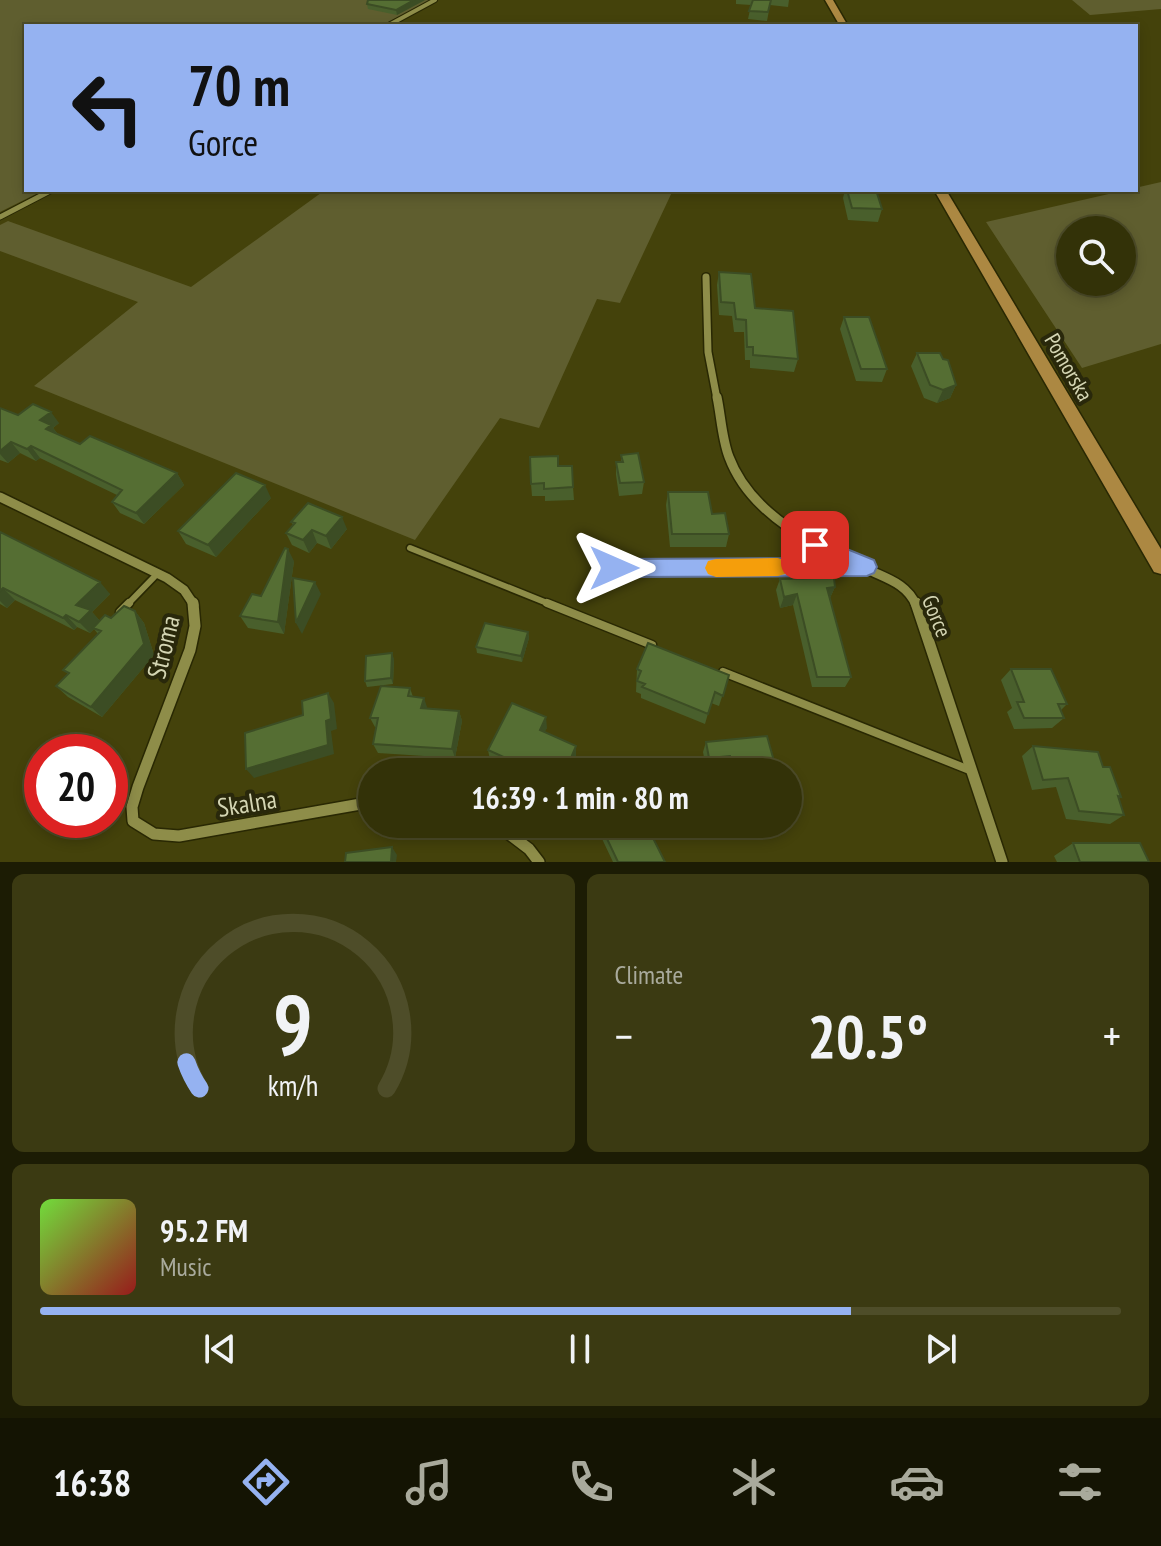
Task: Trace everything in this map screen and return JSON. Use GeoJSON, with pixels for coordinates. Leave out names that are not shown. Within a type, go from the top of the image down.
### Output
{"type":"FeatureCollection","features":[{"type":"Feature","properties":{"kind":"street"},"geometry":{"type":"LineString","coordinates":[[391,24],[435,0]]}},
{"type":"Feature","properties":{"kind":"street"},"geometry":{"type":"LineString","coordinates":[[829,0],[843,24]]}},
{"type":"Feature","properties":{"kind":"street"},"geometry":{"type":"LineString","coordinates":[[0,217],[48,192]]}},
{"type":"Feature","properties":{"kind":"street","name":"Pomorska"},"geometry":{"type":"LineString","coordinates":[[941,192],[1161,566]]}},
{"type":"Feature","properties":{"kind":"street","name":"Gorce"},"geometry":{"type":"LineString","coordinates":[[706,277],[708,352],[729,458],[752,494],[788,528],[815,545],[904,586],[915,601],[1002,862]]}},
{"type":"Feature","properties":{"kind":"street","name":"Stroma"},"geometry":{"type":"LineString","coordinates":[[0,497],[186,590],[195,608],[194,629],[180,678],[137,785],[132,807],[133,821]]}},
{"type":"Feature","properties":{"kind":"street","name":"Skalna"},"geometry":{"type":"LineString","coordinates":[[133,821],[143,832],[179,836],[358,804]]}},
{"type":"Feature","properties":{"kind":"street"},"geometry":{"type":"LineString","coordinates":[[514,838],[539,862]]}},
{"type":"Feature","properties":{"kind":"lane"},"geometry":{"type":"LineString","coordinates":[[410,548],[668,651]]}},
{"type":"Feature","properties":{"kind":"lane"},"geometry":{"type":"LineString","coordinates":[[600,548],[605,564],[614,568],[867,567]]}},
{"type":"Feature","properties":{"kind":"lane"},"geometry":{"type":"LineString","coordinates":[[112,621],[157,574]]}},
{"type":"Feature","properties":{"kind":"lane"},"geometry":{"type":"LineString","coordinates":[[711,668],[972,771]]}},
{"type":"Feature","properties":{"kind":"shaded area"},"geometry":{"type":"Polygon","coordinates":[[[0,0],[433,0],[384,24],[24,24],[24,192],[40,192],[0,212],[0,0]]]}},
{"type":"Feature","properties":{"kind":"shaded area"},"geometry":{"type":"Polygon","coordinates":[[[1072,0],[1161,0],[1161,9],[1090,15],[1072,0]]]}},
{"type":"Feature","properties":{"kind":"shaded area"},"geometry":{"type":"Polygon","coordinates":[[[1161,182],[1161,344],[1082,368],[986,222],[1117,192],[1138,192],[1138,187],[1161,182]]]}},
{"type":"Feature","properties":{"kind":"shaded area"},"geometry":{"type":"Polygon","coordinates":[[[322,192],[672,192],[620,303],[597,299],[539,428],[500,418],[415,540],[34,386],[138,302],[0,251],[0,225],[8,221],[191,287],[322,192]]]}},
{"type":"Feature","properties":{"kind":"building"},"geometry":{"type":"Polygon","coordinates":[[[368,0],[414,0],[396,10],[367,4],[368,0]]]}},
{"type":"Feature","properties":{"kind":"building"},"geometry":{"type":"Polygon","coordinates":[[[753,0],[771,0],[768,12],[749,11],[753,0]]]}},
{"type":"Feature","properties":{"kind":"building"},"geometry":{"type":"Polygon","coordinates":[[[848,192],[877,192],[882,209],[852,208],[848,192]]]}},
{"type":"Feature","properties":{"kind":"building"},"geometry":{"type":"Polygon","coordinates":[[[719,272],[751,274],[755,308],[793,311],[798,359],[753,355],[753,347],[747,347],[746,320],[736,319],[734,303],[721,302],[719,272]]]}},
{"type":"Feature","properties":{"kind":"building"},"geometry":{"type":"Polygon","coordinates":[[[844,317],[869,317],[887,369],[861,369],[844,317]]]}},
{"type":"Feature","properties":{"kind":"building"},"geometry":{"type":"Polygon","coordinates":[[[917,353],[940,353],[943,359],[948,360],[956,385],[943,390],[930,385],[917,353]]]}},
{"type":"Feature","properties":{"kind":"building"},"geometry":{"type":"Polygon","coordinates":[[[33,404],[51,412],[40,420],[51,425],[46,429],[80,444],[90,436],[177,473],[136,513],[112,502],[122,490],[31,446],[27,449],[11,442],[0,451],[0,408],[18,415],[33,404]]]}},
{"type":"Feature","properties":{"kind":"building"},"geometry":{"type":"Polygon","coordinates":[[[638,453],[644,482],[620,483],[616,462],[623,462],[621,455],[638,453]]]}},
{"type":"Feature","properties":{"kind":"building"},"geometry":{"type":"Polygon","coordinates":[[[558,456],[558,466],[572,466],[573,487],[544,489],[544,483],[531,484],[530,457],[558,456]]]}},
{"type":"Feature","properties":{"kind":"building"},"geometry":{"type":"Polygon","coordinates":[[[236,473],[265,485],[208,545],[178,531],[236,473]]]}},
{"type":"Feature","properties":{"kind":"building"},"geometry":{"type":"Polygon","coordinates":[[[668,492],[708,492],[712,514],[725,513],[729,534],[672,534],[668,492]]]}},
{"type":"Feature","properties":{"kind":"building"},"geometry":{"type":"Polygon","coordinates":[[[308,503],[342,517],[326,536],[312,530],[303,540],[286,533],[295,523],[291,522],[308,503]]]}},
{"type":"Feature","properties":{"kind":"building"},"geometry":{"type":"Polygon","coordinates":[[[0,532],[100,582],[76,605],[91,610],[79,622],[66,615],[63,618],[3,588],[0,591],[0,532]]]}},
{"type":"Feature","properties":{"kind":"building"},"geometry":{"type":"Polygon","coordinates":[[[285,548],[288,549],[278,622],[240,616],[252,594],[261,596],[285,548]]]}},
{"type":"Feature","properties":{"kind":"building"},"geometry":{"type":"Polygon","coordinates":[[[293,578],[315,582],[296,623],[293,578]]]}},
{"type":"Feature","properties":{"kind":"building"},"geometry":{"type":"Polygon","coordinates":[[[834,578],[835,587],[827,588],[851,677],[817,677],[797,594],[784,597],[780,579],[834,578]]]}},
{"type":"Feature","properties":{"kind":"building"},"geometry":{"type":"Polygon","coordinates":[[[124,606],[135,611],[144,644],[91,707],[56,686],[69,673],[63,670],[101,631],[93,628],[105,615],[111,618],[124,606]]]}},
{"type":"Feature","properties":{"kind":"building"},"geometry":{"type":"Polygon","coordinates":[[[485,623],[528,632],[521,656],[476,647],[485,623]]]}},
{"type":"Feature","properties":{"kind":"building"},"geometry":{"type":"Polygon","coordinates":[[[648,643],[729,675],[723,696],[715,692],[708,714],[642,687],[645,684],[637,681],[641,671],[637,669],[648,643]]]}},
{"type":"Feature","properties":{"kind":"building"},"geometry":{"type":"Polygon","coordinates":[[[392,653],[391,678],[365,681],[366,656],[392,653]]]}},
{"type":"Feature","properties":{"kind":"building"},"geometry":{"type":"Polygon","coordinates":[[[1011,669],[1051,669],[1067,704],[1058,704],[1064,718],[1024,718],[1017,702],[1024,702],[1011,669]]]}},
{"type":"Feature","properties":{"kind":"building"},"geometry":{"type":"Polygon","coordinates":[[[381,686],[410,688],[408,696],[424,698],[421,708],[459,711],[452,749],[373,744],[378,718],[370,718],[381,686]]]}},
{"type":"Feature","properties":{"kind":"building"},"geometry":{"type":"Polygon","coordinates":[[[328,693],[331,719],[326,721],[328,745],[246,769],[245,733],[303,715],[302,701],[328,693]]]}},
{"type":"Feature","properties":{"kind":"building"},"geometry":{"type":"Polygon","coordinates":[[[512,703],[546,717],[540,730],[576,746],[571,758],[506,758],[488,750],[512,703]]]}},
{"type":"Feature","properties":{"kind":"building"},"geometry":{"type":"Polygon","coordinates":[[[767,736],[773,758],[709,758],[706,742],[767,736]]]}},
{"type":"Feature","properties":{"kind":"building"},"geometry":{"type":"Polygon","coordinates":[[[1033,746],[1098,752],[1103,767],[1110,767],[1124,815],[1079,811],[1068,778],[1043,780],[1033,746]]]}},
{"type":"Feature","properties":{"kind":"building"},"geometry":{"type":"Polygon","coordinates":[[[607,838],[653,838],[665,862],[618,862],[607,838]]]}},
{"type":"Feature","properties":{"kind":"building"},"geometry":{"type":"Polygon","coordinates":[[[1073,843],[1140,843],[1149,862],[1080,862],[1073,843]]]}},
{"type":"Feature","properties":{"kind":"building"},"geometry":{"type":"Polygon","coordinates":[[[392,847],[391,862],[345,862],[346,853],[392,847]]]}},
{"type":"Feature","properties":{"kind":"slow traffic"},"geometry":{"type":"LineString","coordinates":[[716,568],[778,567]]}},
{"type":"Feature","properties":{"kind":"route"},"geometry":{"type":"LineString","coordinates":[[614,568],[867,567],[815,545]]}}]}
